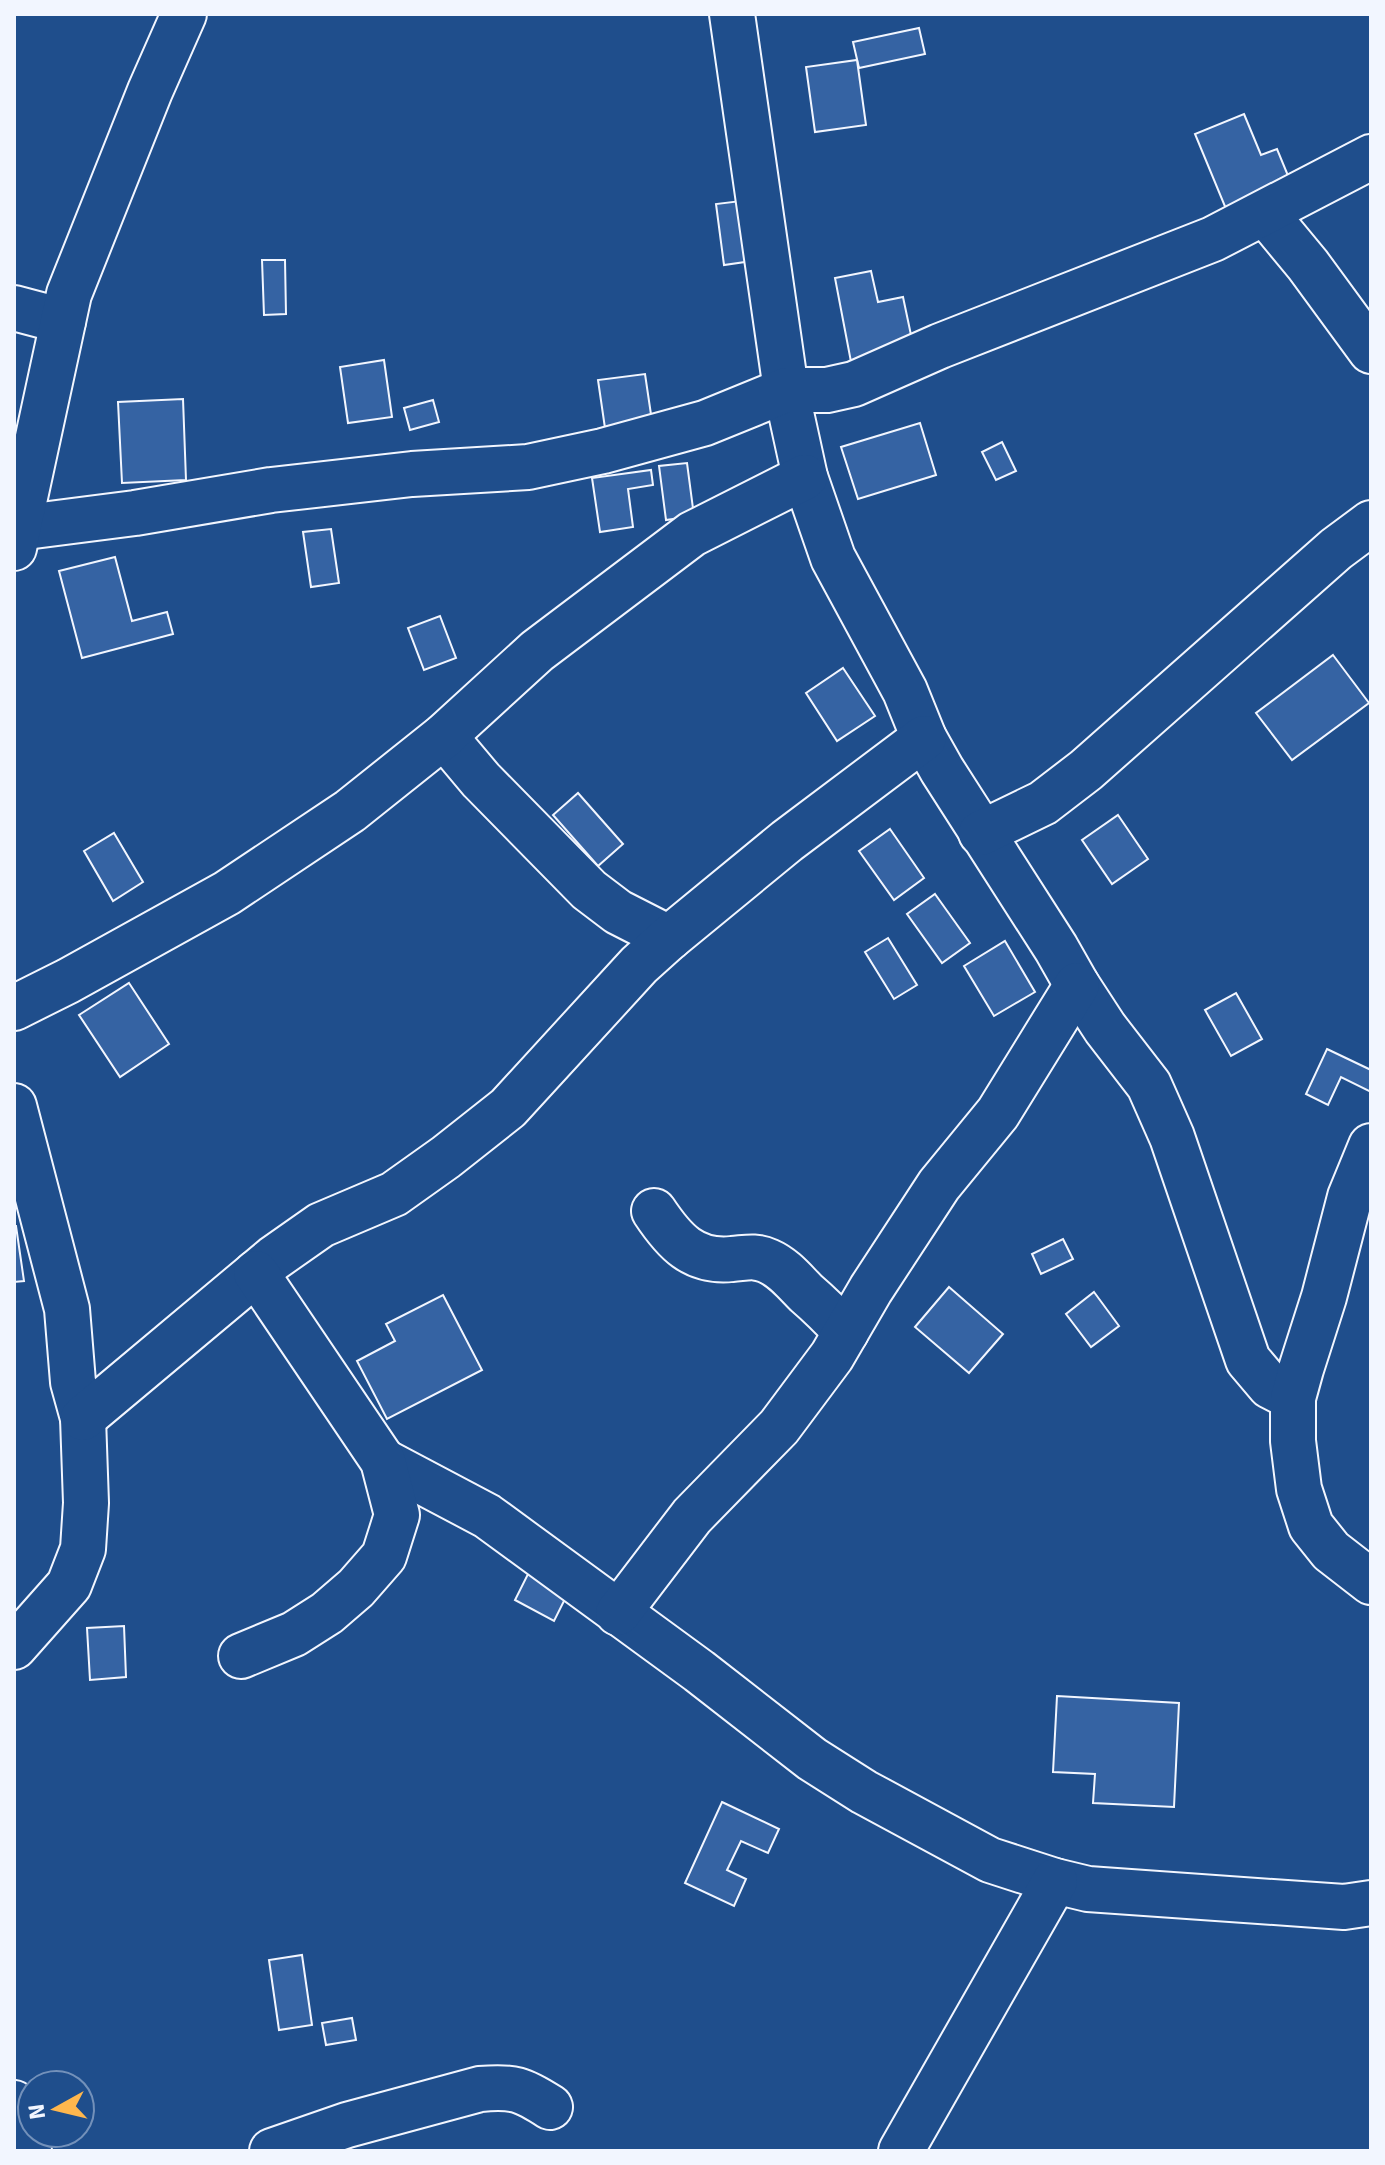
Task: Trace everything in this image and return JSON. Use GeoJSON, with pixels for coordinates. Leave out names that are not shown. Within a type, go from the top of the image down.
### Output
{"type":"FeatureCollection","features":[{"type":"Feature","properties":{"kind":"street"},"geometry":{"type":"LineString","coordinates":[[184,14],[69,294],[16,538],[135,513],[271,490],[412,474],[528,467],[603,451],[705,423],[786,390],[827,390],[854,384],[940,346],[1213,239],[1371,157]]}},
{"type":"Feature","properties":{"kind":"street"},"geometry":{"type":"LineString","coordinates":[[732,14],[786,390],[805,477],[833,558],[905,691],[924,738],[942,770],[1105,1028],[1149,1085],[1183,1165],[1248,1360],[1270,1386],[1293,1398]]}},
{"type":"Feature","properties":{"kind":"street"},"geometry":{"type":"LineString","coordinates":[[1265,213],[1308,265],[1371,351]]}},
{"type":"Feature","properties":{"kind":"street"},"geometry":{"type":"LineString","coordinates":[[14,308],[63,321]]}},
{"type":"Feature","properties":{"kind":"street"},"geometry":{"type":"LineString","coordinates":[[14,1008],[227,893],[350,811],[444,736],[537,651],[692,534],[805,477]]}},
{"type":"Feature","properties":{"kind":"street"},"geometry":{"type":"LineString","coordinates":[[981,833],[1043,803],[1086,770],[1336,549],[1371,523]]}},
{"type":"Feature","properties":{"kind":"street"},"geometry":{"type":"LineString","coordinates":[[444,736],[481,780],[589,890],[618,912],[669,938]]}},
{"type":"Feature","properties":{"kind":"street"},"geometry":{"type":"LineString","coordinates":[[83,1418],[256,1273],[321,1225],[394,1194],[508,1108],[639,965],[669,938],[787,841],[924,738]]}},
{"type":"Feature","properties":{"kind":"street"},"geometry":{"type":"LineString","coordinates":[[618,1613],[692,1516],[779,1427],[832,1356],[871,1289],[939,1185],[998,1113],[1077,985]]}},
{"type":"Feature","properties":{"kind":"street"},"geometry":{"type":"LineString","coordinates":[[14,1106],[67,1309],[73,1382],[83,1418],[86,1503],[83,1549],[69,1585],[14,1647]]}},
{"type":"Feature","properties":{"kind":"street"},"geometry":{"type":"LineString","coordinates":[[1371,1146],[1350,1197],[1337,1253],[1293,1398],[1293,1441],[1299,1489],[1311,1526],[1331,1551],[1371,1582]]}},
{"type":"Feature","properties":{"kind":"street"},"geometry":{"type":"LineString","coordinates":[[654,1211],[681,1246],[702,1257],[723,1260],[751,1256],[782,1269],[846,1332]]}},
{"type":"Feature","properties":{"kind":"street"},"geometry":{"type":"LineString","coordinates":[[241,1656],[294,1634],[327,1613],[356,1588],[384,1556],[397,1515],[383,1461],[256,1273]]}},
{"type":"Feature","properties":{"kind":"street"},"geometry":{"type":"LineString","coordinates":[[383,1461],[487,1516],[699,1671],[812,1759],[864,1792],[990,1860],[1088,1889],[1344,1907],[1371,1903]]}},
{"type":"Feature","properties":{"kind":"street"},"geometry":{"type":"LineString","coordinates":[[901,2151],[1055,1881]]}},
{"type":"Feature","properties":{"kind":"street"},"geometry":{"type":"LineString","coordinates":[[272,2151],[347,2125],[480,2089],[503,2087],[524,2091],[550,2107]]}},
{"type":"Feature","properties":{"kind":"street"},"geometry":{"type":"LineString","coordinates":[[14,2103],[29,2151]]}},
{"type":"Feature","properties":{"kind":"building"},"geometry":{"type":"Polygon","coordinates":[[[919,28],[925,54],[859,68],[853,42],[919,28]]]}},
{"type":"Feature","properties":{"kind":"building"},"geometry":{"type":"Polygon","coordinates":[[[857,60],[866,125],[815,132],[806,67],[857,60]]]}},
{"type":"Feature","properties":{"kind":"building"},"geometry":{"type":"Polygon","coordinates":[[[1244,114],[1261,155],[1277,149],[1296,195],[1231,221],[1195,134],[1244,114]]]}},
{"type":"Feature","properties":{"kind":"building"},"geometry":{"type":"Polygon","coordinates":[[[757,199],[766,259],[724,265],[716,204],[757,199]]]}},
{"type":"Feature","properties":{"kind":"building"},"geometry":{"type":"Polygon","coordinates":[[[262,260],[285,260],[286,314],[264,315],[262,260]]]}},
{"type":"Feature","properties":{"kind":"building"},"geometry":{"type":"Polygon","coordinates":[[[871,271],[878,302],[903,297],[915,354],[852,367],[835,278],[871,271]]]}},
{"type":"Feature","properties":{"kind":"building"},"geometry":{"type":"Polygon","coordinates":[[[384,360],[392,417],[348,423],[340,367],[384,360]]]}},
{"type":"Feature","properties":{"kind":"building"},"geometry":{"type":"Polygon","coordinates":[[[645,374],[653,428],[606,435],[598,380],[645,374]]]}},
{"type":"Feature","properties":{"kind":"building"},"geometry":{"type":"Polygon","coordinates":[[[183,399],[186,480],[122,483],[118,402],[183,399]]]}},
{"type":"Feature","properties":{"kind":"building"},"geometry":{"type":"Polygon","coordinates":[[[433,400],[439,422],[410,430],[404,408],[433,400]]]}},
{"type":"Feature","properties":{"kind":"building"},"geometry":{"type":"Polygon","coordinates":[[[920,423],[936,475],[858,499],[841,447],[920,423]]]}},
{"type":"Feature","properties":{"kind":"building"},"geometry":{"type":"Polygon","coordinates":[[[1002,442],[1016,471],[996,480],[982,452],[1002,442]]]}},
{"type":"Feature","properties":{"kind":"building"},"geometry":{"type":"Polygon","coordinates":[[[687,463],[694,516],[666,520],[659,466],[687,463]]]}},
{"type":"Feature","properties":{"kind":"building"},"geometry":{"type":"Polygon","coordinates":[[[651,470],[653,485],[628,489],[633,527],[600,532],[592,478],[651,470]]]}},
{"type":"Feature","properties":{"kind":"building"},"geometry":{"type":"Polygon","coordinates":[[[331,529],[339,583],[311,587],[303,532],[331,529]]]}},
{"type":"Feature","properties":{"kind":"building"},"geometry":{"type":"Polygon","coordinates":[[[115,557],[132,621],[167,612],[173,634],[82,658],[59,571],[115,557]]]}},
{"type":"Feature","properties":{"kind":"building"},"geometry":{"type":"Polygon","coordinates":[[[440,616],[456,658],[424,670],[408,628],[440,616]]]}},
{"type":"Feature","properties":{"kind":"building"},"geometry":{"type":"Polygon","coordinates":[[[1333,655],[1369,703],[1292,760],[1256,713],[1333,655]]]}},
{"type":"Feature","properties":{"kind":"building"},"geometry":{"type":"Polygon","coordinates":[[[843,668],[875,716],[837,741],[806,693],[843,668]]]}},
{"type":"Feature","properties":{"kind":"building"},"geometry":{"type":"Polygon","coordinates":[[[578,793],[623,844],[598,866],[553,815],[578,793]]]}},
{"type":"Feature","properties":{"kind":"building"},"geometry":{"type":"Polygon","coordinates":[[[1118,815],[1148,859],[1112,884],[1082,840],[1118,815]]]}},
{"type":"Feature","properties":{"kind":"building"},"geometry":{"type":"Polygon","coordinates":[[[890,829],[924,878],[894,900],[859,851],[890,829]]]}},
{"type":"Feature","properties":{"kind":"building"},"geometry":{"type":"Polygon","coordinates":[[[114,833],[143,882],[113,901],[84,851],[114,833]]]}},
{"type":"Feature","properties":{"kind":"building"},"geometry":{"type":"Polygon","coordinates":[[[935,894],[970,943],[942,963],[907,914],[935,894]]]}},
{"type":"Feature","properties":{"kind":"building"},"geometry":{"type":"Polygon","coordinates":[[[888,938],[917,985],[894,999],[865,952],[888,938]]]}},
{"type":"Feature","properties":{"kind":"building"},"geometry":{"type":"Polygon","coordinates":[[[1005,941],[1035,992],[994,1016],[964,966],[1005,941]]]}},
{"type":"Feature","properties":{"kind":"building"},"geometry":{"type":"Polygon","coordinates":[[[129,983],[169,1044],[120,1077],[79,1015],[129,983]]]}},
{"type":"Feature","properties":{"kind":"building"},"geometry":{"type":"Polygon","coordinates":[[[1236,993],[1262,1039],[1231,1056],[1205,1010],[1236,993]]]}},
{"type":"Feature","properties":{"kind":"building"},"geometry":{"type":"Polygon","coordinates":[[[1327,1049],[1371,1070],[1371,1092],[1341,1077],[1328,1105],[1306,1094],[1327,1049]]]}},
{"type":"Feature","properties":{"kind":"building"},"geometry":{"type":"Polygon","coordinates":[[[14,1226],[24,1281],[14,1282],[14,1226]]]}},
{"type":"Feature","properties":{"kind":"building"},"geometry":{"type":"Polygon","coordinates":[[[1063,1239],[1073,1259],[1041,1274],[1032,1254],[1063,1239]]]}},
{"type":"Feature","properties":{"kind":"building"},"geometry":{"type":"Polygon","coordinates":[[[949,1287],[1003,1334],[969,1373],[915,1327],[949,1287]]]}},
{"type":"Feature","properties":{"kind":"building"},"geometry":{"type":"Polygon","coordinates":[[[1094,1292],[1119,1326],[1091,1347],[1066,1314],[1094,1292]]]}},
{"type":"Feature","properties":{"kind":"building"},"geometry":{"type":"Polygon","coordinates":[[[443,1295],[482,1370],[387,1419],[357,1361],[395,1341],[386,1324],[443,1295]]]}},
{"type":"Feature","properties":{"kind":"building"},"geometry":{"type":"Polygon","coordinates":[[[531,1568],[570,1589],[554,1621],[515,1600],[531,1568]]]}},
{"type":"Feature","properties":{"kind":"building"},"geometry":{"type":"Polygon","coordinates":[[[124,1626],[126,1677],[90,1680],[87,1628],[124,1626]]]}},
{"type":"Feature","properties":{"kind":"building"},"geometry":{"type":"Polygon","coordinates":[[[1057,1696],[1179,1703],[1174,1807],[1093,1803],[1095,1774],[1053,1772],[1057,1696]]]}},
{"type":"Feature","properties":{"kind":"building"},"geometry":{"type":"Polygon","coordinates":[[[722,1802],[779,1829],[768,1853],[741,1841],[727,1870],[746,1879],[734,1906],[685,1883],[722,1802]]]}},
{"type":"Feature","properties":{"kind":"building"},"geometry":{"type":"Polygon","coordinates":[[[302,1955],[312,2025],[279,2030],[269,1960],[302,1955]]]}},
{"type":"Feature","properties":{"kind":"building"},"geometry":{"type":"Polygon","coordinates":[[[352,2018],[356,2040],[326,2045],[322,2023],[352,2018]]]}}]}
